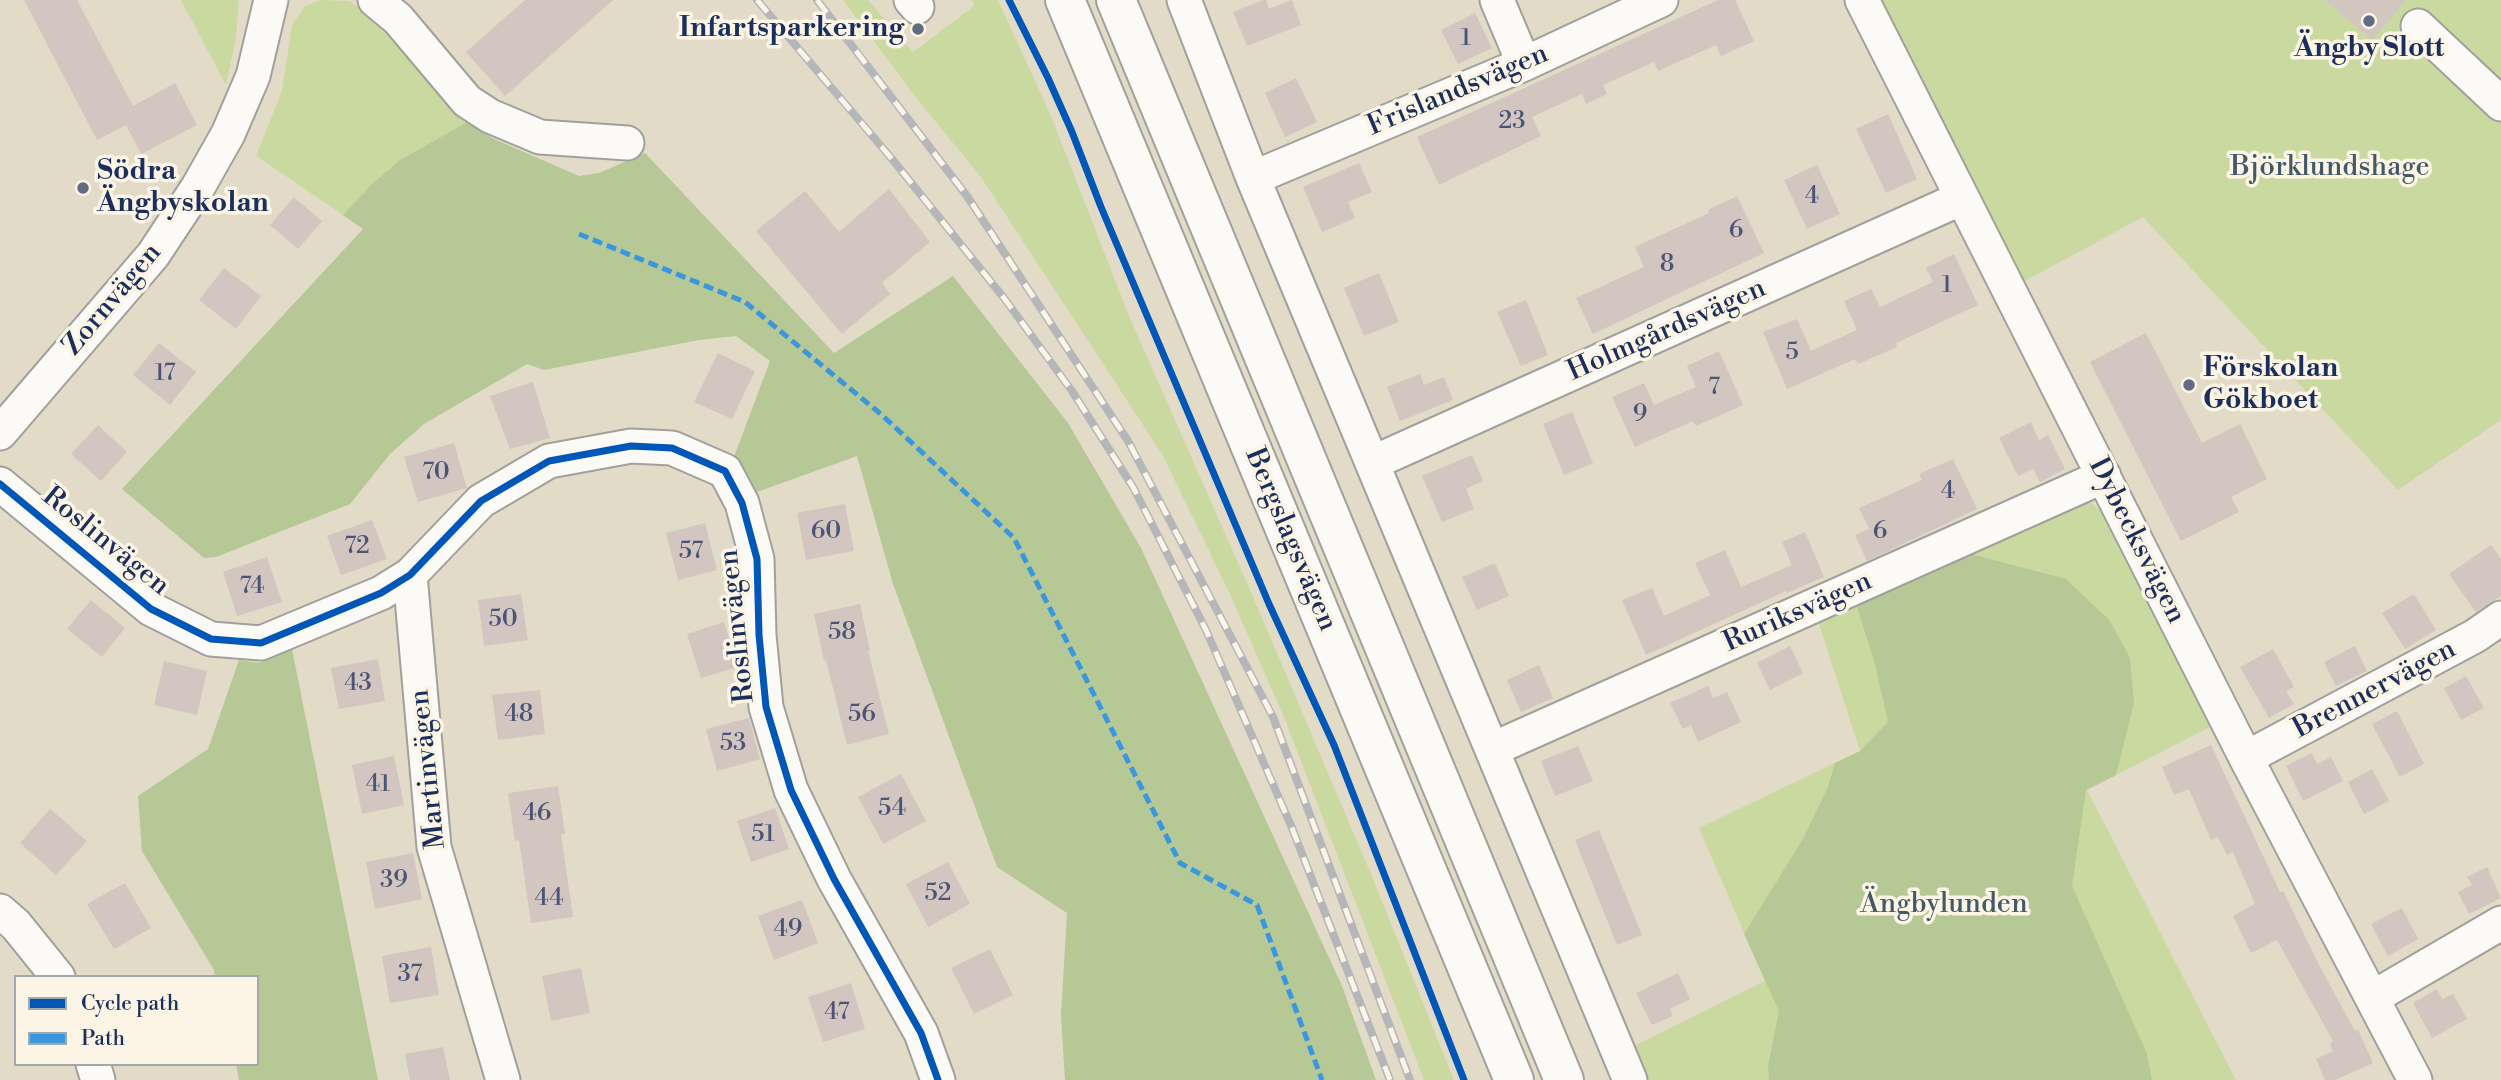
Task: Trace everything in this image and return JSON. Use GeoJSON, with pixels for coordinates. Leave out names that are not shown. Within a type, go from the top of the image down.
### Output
{"type":"FeatureCollection","features":[{"type":"Feature","properties":{"kind":"main road","name":"Bergslagsvägen"},"geometry":{"type":"LineString","coordinates":[[1065,0],[1514,1080]]}},
{"type":"Feature","properties":{"kind":"main road","name":"Bergslagsvägen"},"geometry":{"type":"LineString","coordinates":[[1116,0],[1564,1080]]}},
{"type":"Feature","properties":{"kind":"street","name":"Zornvägen"},"geometry":{"type":"LineString","coordinates":[[0,433],[153,255],[198,187],[228,134],[253,76],[271,0]]}},
{"type":"Feature","properties":{"kind":"street"},"geometry":{"type":"LineString","coordinates":[[375,0],[398,19],[467,101],[490,116],[540,137],[627,143]]}},
{"type":"Feature","properties":{"kind":"street"},"geometry":{"type":"LineString","coordinates":[[1184,0],[1253,178],[1630,1080]]}},
{"type":"Feature","properties":{"kind":"street"},"geometry":{"type":"LineString","coordinates":[[1497,0],[1524,64]]}},
{"type":"Feature","properties":{"kind":"street","name":"Frislandsvägen"},"geometry":{"type":"LineString","coordinates":[[1253,178],[1524,64],[1661,0]]}},
{"type":"Feature","properties":{"kind":"street","name":"Dybecksvägen"},"geometry":{"type":"LineString","coordinates":[[1862,0],[2246,758],[2415,1080]]}},
{"type":"Feature","properties":{"kind":"street"},"geometry":{"type":"LineString","coordinates":[[2418,26],[2501,104]]}},
{"type":"Feature","properties":{"kind":"street","name":"Holmgårdsvägen"},"geometry":{"type":"LineString","coordinates":[[1372,463],[1962,198]]}},
{"type":"Feature","properties":{"kind":"street","name":"Roslinvägen"},"geometry":{"type":"LineString","coordinates":[[0,484],[151,609],[211,639],[261,643],[381,593],[410,575],[481,501],[549,461],[631,446],[672,447],[726,471],[743,503],[757,559],[758,635],[766,708],[791,790],[834,879],[921,1033],[938,1080]]}},
{"type":"Feature","properties":{"kind":"street","name":"Ruriksvägen"},"geometry":{"type":"LineString","coordinates":[[1493,749],[2104,476]]}},
{"type":"Feature","properties":{"kind":"street","name":"Martinvägen"},"geometry":{"type":"LineString","coordinates":[[410,575],[434,847],[503,1080]]}},
{"type":"Feature","properties":{"kind":"street","name":"Brennervägen"},"geometry":{"type":"LineString","coordinates":[[2246,758],[2475,636],[2501,618]]}},
{"type":"Feature","properties":{"kind":"street"},"geometry":{"type":"LineString","coordinates":[[0,911],[16,925],[56,975]]}},
{"type":"Feature","properties":{"kind":"street"},"geometry":{"type":"LineString","coordinates":[[2372,998],[2501,923]]}},
{"type":"Feature","properties":{"kind":"green space"},"geometry":{"type":"Polygon","coordinates":[[[181,0],[239,0],[236,37],[226,85],[181,0]]]}},
{"type":"Feature","properties":{"kind":"green space"},"geometry":{"type":"Polygon","coordinates":[[[320,0],[349,1],[372,16],[467,122],[400,160],[373,183],[343,215],[256,156],[282,91],[292,25],[305,6],[320,0]]]}},
{"type":"Feature","properties":{"kind":"green space"},"geometry":{"type":"Polygon","coordinates":[[[843,0],[868,0],[913,52],[974,6],[972,0],[998,0],[1051,116],[1129,316],[1254,599],[1373,879],[1454,1080],[1424,1080],[1284,717],[1229,592],[1162,454],[981,177],[917,99],[843,0]]]}},
{"type":"Feature","properties":{"kind":"green space","name":"Björklundshage"},"geometry":{"type":"Polygon","coordinates":[[[1881,0],[2501,0],[2501,420],[2398,490],[2143,217],[2025,281],[1881,0]]]}},
{"type":"Feature","properties":{"kind":"green space"},"geometry":{"type":"Polygon","coordinates":[[[467,122],[494,139],[579,176],[599,173],[645,153],[834,353],[953,276],[1068,423],[1141,548],[1342,986],[1376,1080],[1065,1080],[1061,1015],[1067,913],[997,867],[893,584],[857,456],[757,492],[734,457],[770,361],[736,336],[699,340],[544,370],[527,364],[424,424],[390,454],[350,504],[216,557],[204,558],[122,489],[363,229],[343,215],[373,183],[400,160],[467,122]]]}},
{"type":"Feature","properties":{"kind":"green space","name":"Ängbylunden"},"geometry":{"type":"Polygon","coordinates":[[[2079,501],[2090,502],[2101,510],[2212,726],[2087,790],[2236,1080],[1644,1080],[1630,1048],[1765,981],[1699,828],[1860,751],[1818,621],[2079,501]]]}},
{"type":"Feature","properties":{"kind":"green space","name":"Ängbylunden"},"geometry":{"type":"Polygon","coordinates":[[[1967,553],[2066,579],[2110,621],[2130,658],[2134,703],[2116,775],[2086,790],[2072,886],[2147,1054],[2152,1080],[1769,1080],[1768,1066],[1779,1011],[1744,934],[1803,839],[1828,787],[1835,763],[1860,751],[1888,722],[1875,664],[1856,604],[1967,553]]]}},
{"type":"Feature","properties":{"kind":"green space"},"geometry":{"type":"Polygon","coordinates":[[[292,649],[378,1080],[239,1080],[236,1066],[259,1066],[259,975],[215,975],[142,851],[138,796],[208,749],[239,660],[259,663],[292,649]]]}},
{"type":"Feature","properties":{"kind":"building"},"geometry":{"type":"Polygon","coordinates":[[[24,0],[77,0],[133,106],[175,83],[197,125],[141,154],[126,125],[97,140],[24,0]]]}},
{"type":"Feature","properties":{"kind":"building"},"geometry":{"type":"Polygon","coordinates":[[[525,0],[613,0],[505,96],[466,52],[525,0]]]}},
{"type":"Feature","properties":{"kind":"building"},"geometry":{"type":"Polygon","coordinates":[[[1266,0],[1269,9],[1292,0],[1301,25],[1247,46],[1233,12],[1266,0]]]}},
{"type":"Feature","properties":{"kind":"building"},"geometry":{"type":"Polygon","coordinates":[[[1718,0],[1735,0],[1754,41],[1721,56],[1716,45],[1658,71],[1654,62],[1603,85],[1607,94],[1586,104],[1582,94],[1532,117],[1541,136],[1439,185],[1417,137],[1718,0]]]}},
{"type":"Feature","properties":{"kind":"building","name":"Ängby Slott"},"geometry":{"type":"Polygon","coordinates":[[[2325,0],[2406,0],[2372,40],[2325,0]]]}},
{"type":"Feature","properties":{"kind":"building"},"geometry":{"type":"Polygon","coordinates":[[[1475,13],[1492,48],[1458,64],[1441,30],[1475,13]]]}},
{"type":"Feature","properties":{"kind":"building"},"geometry":{"type":"Polygon","coordinates":[[[1296,78],[1317,122],[1285,137],[1265,93],[1296,78]]]}},
{"type":"Feature","properties":{"kind":"building"},"geometry":{"type":"Polygon","coordinates":[[[1888,114],[1917,179],[1886,193],[1856,129],[1888,114]]]}},
{"type":"Feature","properties":{"kind":"building"},"geometry":{"type":"Polygon","coordinates":[[[1359,163],[1372,192],[1348,202],[1355,218],[1322,232],[1303,187],[1359,163]]]}},
{"type":"Feature","properties":{"kind":"building"},"geometry":{"type":"Polygon","coordinates":[[[1817,165],[1840,214],[1807,229],[1784,180],[1817,165]]]}},
{"type":"Feature","properties":{"kind":"building"},"geometry":{"type":"Polygon","coordinates":[[[889,189],[930,242],[882,283],[890,294],[842,334],[756,231],[805,191],[839,232],[889,189]]]}},
{"type":"Feature","properties":{"kind":"building"},"geometry":{"type":"Polygon","coordinates":[[[1737,196],[1764,253],[1593,334],[1576,298],[1644,267],[1635,247],[1709,213],[1708,210],[1737,196]]]}},
{"type":"Feature","properties":{"kind":"building"},"geometry":{"type":"Polygon","coordinates":[[[294,197],[322,221],[298,249],[270,225],[294,197]]]}},
{"type":"Feature","properties":{"kind":"building"},"geometry":{"type":"Polygon","coordinates":[[[1954,254],[1978,305],[1896,343],[1897,347],[1858,364],[1855,359],[1787,389],[1763,332],[1797,319],[1811,351],[1857,330],[1844,301],[1871,289],[1880,307],[1933,282],[1926,268],[1954,254]]]}},
{"type":"Feature","properties":{"kind":"building"},"geometry":{"type":"Polygon","coordinates":[[[224,268],[261,296],[236,329],[199,300],[224,268]]]}},
{"type":"Feature","properties":{"kind":"building"},"geometry":{"type":"Polygon","coordinates":[[[1379,273],[1399,322],[1364,336],[1344,288],[1379,273]]]}},
{"type":"Feature","properties":{"kind":"building"},"geometry":{"type":"Polygon","coordinates":[[[1526,300],[1548,355],[1521,366],[1497,312],[1526,300]]]}},
{"type":"Feature","properties":{"kind":"building"},"geometry":{"type":"Polygon","coordinates":[[[2146,333],[2202,443],[2240,424],[2267,479],[2231,497],[2239,512],[2181,541],[2090,362],[2146,333]]]}},
{"type":"Feature","properties":{"kind":"building"},"geometry":{"type":"Polygon","coordinates":[[[159,343],[196,372],[170,405],[133,375],[159,343]]]}},
{"type":"Feature","properties":{"kind":"building"},"geometry":{"type":"Polygon","coordinates":[[[1719,351],[1743,405],[1696,426],[1693,421],[1635,447],[1612,397],[1644,383],[1654,405],[1696,387],[1687,366],[1719,351]]]}},
{"type":"Feature","properties":{"kind":"building"},"geometry":{"type":"Polygon","coordinates":[[[718,353],[755,371],[732,419],[694,402],[718,353]]]}},
{"type":"Feature","properties":{"kind":"building"},"geometry":{"type":"Polygon","coordinates":[[[1420,374],[1424,385],[1444,377],[1453,400],[1400,421],[1387,387],[1420,374]]]}},
{"type":"Feature","properties":{"kind":"building"},"geometry":{"type":"Polygon","coordinates":[[[533,382],[550,438],[510,449],[490,396],[533,382]]]}},
{"type":"Feature","properties":{"kind":"building"},"geometry":{"type":"Polygon","coordinates":[[[1572,412],[1593,463],[1564,475],[1543,424],[1572,412]]]}},
{"type":"Feature","properties":{"kind":"building"},"geometry":{"type":"Polygon","coordinates":[[[2031,422],[2039,440],[2048,435],[2065,469],[2040,482],[2033,469],[2018,476],[1999,438],[2031,422]]]}},
{"type":"Feature","properties":{"kind":"building"},"geometry":{"type":"Polygon","coordinates":[[[98,425],[127,452],[101,481],[71,454],[98,425]]]}},
{"type":"Feature","properties":{"kind":"building"},"geometry":{"type":"Polygon","coordinates":[[[454,443],[467,488],[418,502],[404,457],[454,443]]]}},
{"type":"Feature","properties":{"kind":"building"},"geometry":{"type":"Polygon","coordinates":[[[1472,455],[1483,481],[1466,489],[1474,509],[1442,522],[1422,476],[1472,455]]]}},
{"type":"Feature","properties":{"kind":"building"},"geometry":{"type":"Polygon","coordinates":[[[1953,459],[1977,509],[1867,561],[1855,535],[1869,529],[1859,508],[1922,480],[1919,474],[1953,459]]]}},
{"type":"Feature","properties":{"kind":"building"},"geometry":{"type":"Polygon","coordinates":[[[845,504],[854,551],[806,560],[797,513],[845,504]]]}},
{"type":"Feature","properties":{"kind":"building"},"geometry":{"type":"Polygon","coordinates":[[[372,520],[387,559],[341,575],[327,536],[372,520]]]}},
{"type":"Feature","properties":{"kind":"building"},"geometry":{"type":"Polygon","coordinates":[[[705,523],[717,570],[678,580],[666,533],[705,523]]]}},
{"type":"Feature","properties":{"kind":"building"},"geometry":{"type":"Polygon","coordinates":[[[1805,532],[1824,577],[1787,593],[1786,591],[1646,655],[1622,600],[1652,588],[1664,616],[1710,595],[1695,563],[1725,550],[1741,587],[1792,565],[1782,542],[1805,532]]]}},
{"type":"Feature","properties":{"kind":"building"},"geometry":{"type":"Polygon","coordinates":[[[2491,545],[2501,559],[2501,596],[2476,612],[2449,574],[2491,545]]]}},
{"type":"Feature","properties":{"kind":"building"},"geometry":{"type":"Polygon","coordinates":[[[267,557],[282,602],[237,616],[223,572],[267,557]]]}},
{"type":"Feature","properties":{"kind":"building"},"geometry":{"type":"Polygon","coordinates":[[[1495,563],[1509,596],[1477,610],[1462,577],[1495,563]]]}},
{"type":"Feature","properties":{"kind":"building"},"geometry":{"type":"Polygon","coordinates":[[[521,594],[528,640],[484,646],[478,600],[521,594]]]}},
{"type":"Feature","properties":{"kind":"building"},"geometry":{"type":"Polygon","coordinates":[[[2414,594],[2436,630],[2405,649],[2382,613],[2414,594]]]}},
{"type":"Feature","properties":{"kind":"building"},"geometry":{"type":"Polygon","coordinates":[[[91,600],[125,628],[102,657],[67,629],[91,600]]]}},
{"type":"Feature","properties":{"kind":"building"},"geometry":{"type":"Polygon","coordinates":[[[860,604],[868,651],[889,734],[847,745],[814,614],[860,604]]]}},
{"type":"Feature","properties":{"kind":"building"},"geometry":{"type":"Polygon","coordinates":[[[724,622],[738,667],[701,678],[687,634],[724,622]]]}},
{"type":"Feature","properties":{"kind":"building"},"geometry":{"type":"Polygon","coordinates":[[[1790,646],[1803,673],[1770,690],[1757,663],[1790,646]]]}},
{"type":"Feature","properties":{"kind":"building"},"geometry":{"type":"Polygon","coordinates":[[[2355,646],[2367,671],[2336,686],[2324,662],[2355,646]]]}},
{"type":"Feature","properties":{"kind":"building"},"geometry":{"type":"Polygon","coordinates":[[[2273,649],[2294,687],[2286,691],[2294,704],[2269,718],[2240,667],[2273,649]]]}},
{"type":"Feature","properties":{"kind":"building"},"geometry":{"type":"Polygon","coordinates":[[[378,659],[385,701],[339,709],[331,668],[378,659]]]}},
{"type":"Feature","properties":{"kind":"building"},"geometry":{"type":"Polygon","coordinates":[[[164,661],[207,671],[197,715],[154,705],[164,661]]]}},
{"type":"Feature","properties":{"kind":"building"},"geometry":{"type":"Polygon","coordinates":[[[1539,665],[1553,698],[1521,712],[1507,680],[1539,665]]]}},
{"type":"Feature","properties":{"kind":"building"},"geometry":{"type":"Polygon","coordinates":[[[2466,676],[2484,708],[2461,720],[2444,688],[2466,676]]]}},
{"type":"Feature","properties":{"kind":"building"},"geometry":{"type":"Polygon","coordinates":[[[1708,686],[1713,698],[1727,692],[1741,722],[1698,742],[1691,725],[1683,729],[1670,703],[1708,686]]]}},
{"type":"Feature","properties":{"kind":"building"},"geometry":{"type":"Polygon","coordinates":[[[540,690],[545,734],[498,740],[492,695],[540,690]]]}},
{"type":"Feature","properties":{"kind":"building"},"geometry":{"type":"Polygon","coordinates":[[[2397,711],[2424,764],[2400,777],[2372,724],[2397,711]]]}},
{"type":"Feature","properties":{"kind":"building"},"geometry":{"type":"Polygon","coordinates":[[[749,718],[760,759],[717,771],[706,729],[749,718]]]}},
{"type":"Feature","properties":{"kind":"building"},"geometry":{"type":"Polygon","coordinates":[[[2211,745],[2280,892],[2283,891],[2319,965],[2355,1031],[2358,1030],[2373,1063],[2335,1080],[2325,1080],[2316,1059],[2333,1051],[2330,1043],[2333,1041],[2277,940],[2251,953],[2233,916],[2255,904],[2233,852],[2227,855],[2218,837],[2211,840],[2189,789],[2174,795],[2162,767],[2211,745]]]}},
{"type":"Feature","properties":{"kind":"building"},"geometry":{"type":"Polygon","coordinates":[[[1578,746],[1593,781],[1555,796],[1541,761],[1578,746]]]}},
{"type":"Feature","properties":{"kind":"building"},"geometry":{"type":"Polygon","coordinates":[[[2312,753],[2317,764],[2331,757],[2343,781],[2303,801],[2286,766],[2312,753]]]}},
{"type":"Feature","properties":{"kind":"building"},"geometry":{"type":"Polygon","coordinates":[[[394,756],[404,805],[362,814],[352,765],[394,756]]]}},
{"type":"Feature","properties":{"kind":"building"},"geometry":{"type":"Polygon","coordinates":[[[2372,769],[2389,801],[2364,814],[2348,782],[2372,769]]]}},
{"type":"Feature","properties":{"kind":"building"},"geometry":{"type":"Polygon","coordinates":[[[901,774],[926,821],[883,844],[858,797],[901,774]]]}},
{"type":"Feature","properties":{"kind":"building"},"geometry":{"type":"Polygon","coordinates":[[[558,786],[565,834],[561,834],[573,917],[531,923],[519,840],[515,841],[508,793],[558,786]]]}},
{"type":"Feature","properties":{"kind":"building"},"geometry":{"type":"Polygon","coordinates":[[[775,808],[789,849],[751,862],[737,821],[775,808]]]}},
{"type":"Feature","properties":{"kind":"building"},"geometry":{"type":"Polygon","coordinates":[[[50,809],[87,841],[56,875],[20,843],[50,809]]]}},
{"type":"Feature","properties":{"kind":"building"},"geometry":{"type":"Polygon","coordinates":[[[1599,830],[1642,935],[1617,945],[1575,840],[1599,830]]]}},
{"type":"Feature","properties":{"kind":"building"},"geometry":{"type":"Polygon","coordinates":[[[413,853],[422,899],[375,909],[366,862],[413,853]]]}},
{"type":"Feature","properties":{"kind":"building"},"geometry":{"type":"Polygon","coordinates":[[[948,862],[970,904],[928,927],[906,884],[948,862]]]}},
{"type":"Feature","properties":{"kind":"building"},"geometry":{"type":"Polygon","coordinates":[[[2487,867],[2501,898],[2469,914],[2458,892],[2472,885],[2467,877],[2487,867]]]}},
{"type":"Feature","properties":{"kind":"building"},"geometry":{"type":"Polygon","coordinates":[[[125,883],[151,928],[114,949],[87,904],[125,883]]]}},
{"type":"Feature","properties":{"kind":"building"},"geometry":{"type":"Polygon","coordinates":[[[802,900],[818,943],[774,960],[758,916],[802,900]]]}},
{"type":"Feature","properties":{"kind":"building"},"geometry":{"type":"Polygon","coordinates":[[[2402,908],[2418,939],[2388,956],[2371,924],[2402,908]]]}},
{"type":"Feature","properties":{"kind":"building"},"geometry":{"type":"Polygon","coordinates":[[[431,947],[439,995],[390,1003],[382,956],[431,947]]]}},
{"type":"Feature","properties":{"kind":"building"},"geometry":{"type":"Polygon","coordinates":[[[990,949],[1013,995],[974,1014],[951,968],[990,949]]]}},
{"type":"Feature","properties":{"kind":"building"},"geometry":{"type":"Polygon","coordinates":[[[581,968],[590,1013],[551,1021],[542,976],[581,968]]]}},
{"type":"Feature","properties":{"kind":"building"},"geometry":{"type":"Polygon","coordinates":[[[1678,973],[1690,999],[1670,1009],[1673,1016],[1652,1025],[1636,993],[1678,973]]]}},
{"type":"Feature","properties":{"kind":"building"},"geometry":{"type":"Polygon","coordinates":[[[851,983],[865,1029],[823,1042],[808,997],[851,983]]]}},
{"type":"Feature","properties":{"kind":"building"},"geometry":{"type":"Polygon","coordinates":[[[2437,989],[2442,999],[2453,994],[2467,1019],[2432,1038],[2413,1003],[2437,989]]]}},
{"type":"Feature","properties":{"kind":"building"},"geometry":{"type":"Polygon","coordinates":[[[443,1047],[450,1080],[410,1080],[405,1054],[443,1047]]]}},
{"type":"Feature","properties":{"kind":"railway"},"geometry":{"type":"LineString","coordinates":[[757,0],[892,159],[1004,298],[1072,391],[1133,487],[1206,630],[1292,828],[1390,1080]]}},
{"type":"Feature","properties":{"kind":"railway"},"geometry":{"type":"LineString","coordinates":[[817,0],[967,196],[1128,441],[1273,717],[1410,1080]]}},
{"type":"Feature","properties":{"kind":"marked path"},"geometry":{"type":"LineString","coordinates":[[579,234],[745,302],[882,415],[1014,538],[1180,863],[1257,905],[1322,1080]]}},
{"type":"Feature","properties":{"kind":"cycle path"},"geometry":{"type":"LineString","coordinates":[[1009,0],[1072,132],[1101,207],[1269,604],[1334,745],[1464,1080]]}},
{"type":"Feature","properties":{"kind":"cycle path"},"geometry":{"type":"LineString","coordinates":[[0,484],[151,609],[211,639],[261,643],[381,593],[410,575],[481,501],[549,461],[631,446],[672,448],[725,471],[742,503],[757,559],[759,635],[766,707],[791,790],[834,879],[921,1033],[938,1080]]}},
{"type":"Feature","properties":{"kind":"place","name":"Ängby Slott"},"geometry":{"type":"Point","coordinates":[2369,21]}},
{"type":"Feature","properties":{"kind":"place","name":"Infartsparkering"},"geometry":{"type":"Point","coordinates":[918,29]}},
{"type":"Feature","properties":{"kind":"place","name":"Södra Ängbyskolan"},"geometry":{"type":"Point","coordinates":[83,188]}},
{"type":"Feature","properties":{"kind":"place","name":"Förskolan Gökboet"},"geometry":{"type":"Point","coordinates":[2189,385]}}]}
